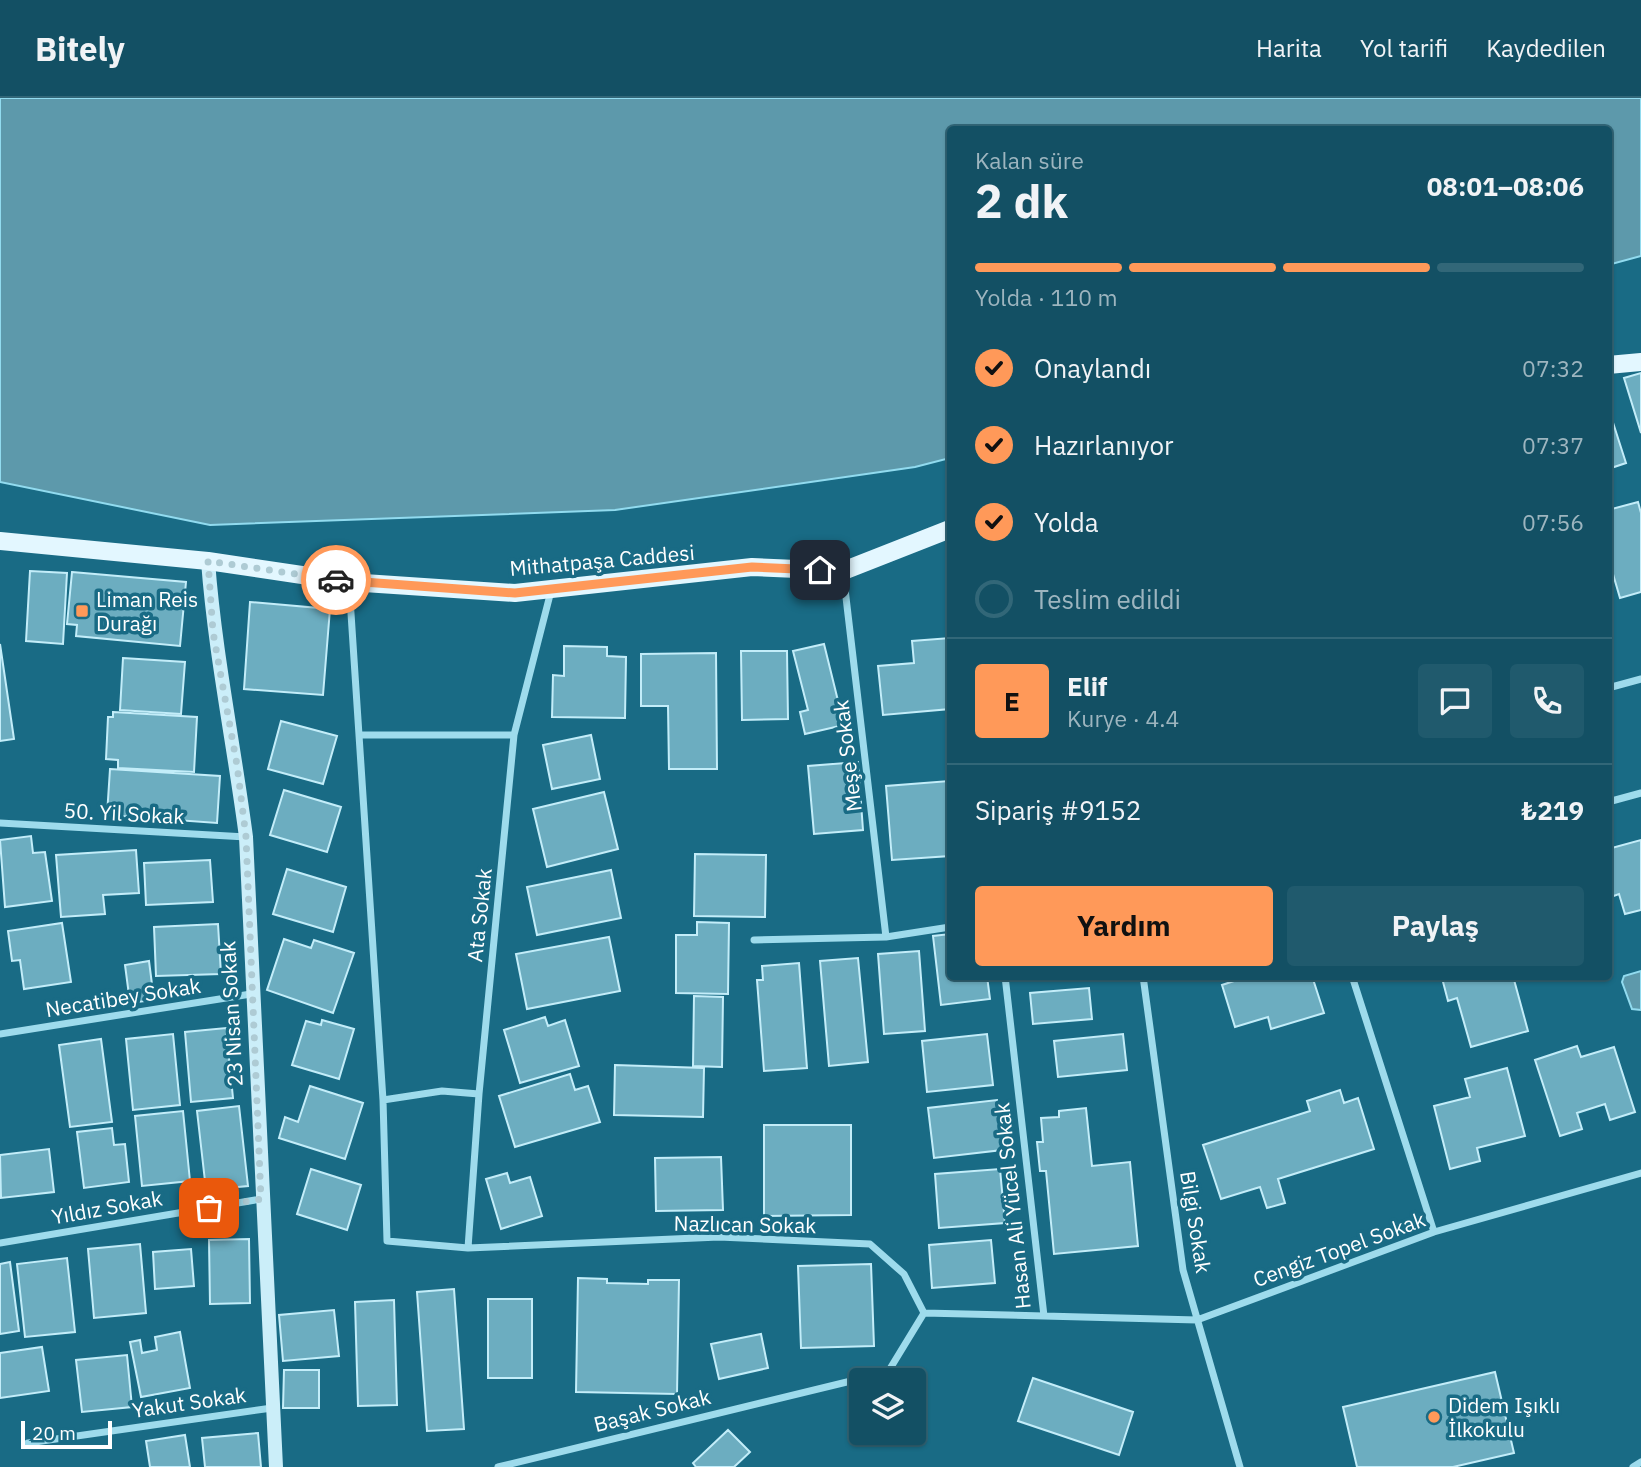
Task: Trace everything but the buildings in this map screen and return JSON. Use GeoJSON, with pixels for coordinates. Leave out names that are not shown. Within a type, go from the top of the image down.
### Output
{"type":"FeatureCollection","features":[{"type":"Feature","properties":{"kind":"main road"},"geometry":{"type":"LineString","coordinates":[[1612,365],[1641,362]]}},
{"type":"Feature","properties":{"kind":"main road","name":"Mithatpaşa Caddesi"},"geometry":{"type":"LineString","coordinates":[[0,541],[208,561],[349,582],[515,593],[752,567],[843,571],[947,530]]}},
{"type":"Feature","properties":{"kind":"street","name":"23 Nisan Sokak"},"geometry":{"type":"LineString","coordinates":[[208,561],[213,632],[237,765],[246,837],[251,995],[276,1467]]}},
{"type":"Feature","properties":{"kind":"street","name":"Meşe Sokak"},"geometry":{"type":"LineString","coordinates":[[843,571],[886,937]]}},
{"type":"Feature","properties":{"kind":"street"},"geometry":{"type":"LineString","coordinates":[[349,582],[383,1100],[442,1091],[479,1094]]}},
{"type":"Feature","properties":{"kind":"street","name":"Ata Sokak"},"geometry":{"type":"LineString","coordinates":[[468,1248],[479,1094],[514,735],[551,590]]}},
{"type":"Feature","properties":{"kind":"street"},"geometry":{"type":"LineString","coordinates":[[1612,687],[1641,679]]}},
{"type":"Feature","properties":{"kind":"street"},"geometry":{"type":"LineString","coordinates":[[361,735],[514,735]]}},
{"type":"Feature","properties":{"kind":"street"},"geometry":{"type":"LineString","coordinates":[[1612,801],[1641,793]]}},
{"type":"Feature","properties":{"kind":"street","name":"50. Yil Sokak"},"geometry":{"type":"LineString","coordinates":[[0,823],[246,837]]}},
{"type":"Feature","properties":{"kind":"street"},"geometry":{"type":"LineString","coordinates":[[754,940],[886,937],[947,927]]}},
{"type":"Feature","properties":{"kind":"street","name":"Hasan Ali Yücel Sokak"},"geometry":{"type":"LineString","coordinates":[[924,1313],[1044,1317],[1005,980]]}},
{"type":"Feature","properties":{"kind":"street","name":"Bilgi Sokak"},"geometry":{"type":"LineString","coordinates":[[1144,980],[1183,1270],[1240,1467]]}},
{"type":"Feature","properties":{"kind":"street"},"geometry":{"type":"LineString","coordinates":[[1353,980],[1434,1232]]}},
{"type":"Feature","properties":{"kind":"street","name":"Necatibey Sokak"},"geometry":{"type":"LineString","coordinates":[[0,1034],[251,995]]}},
{"type":"Feature","properties":{"kind":"street","name":"Nazlıcan Sokak"},"geometry":{"type":"LineString","coordinates":[[383,1100],[387,1241],[468,1248],[719,1237],[870,1244],[904,1274],[924,1313]]}},
{"type":"Feature","properties":{"kind":"street","name":"Cengiz Topel Sokak"},"geometry":{"type":"LineString","coordinates":[[1044,1317],[1197,1320],[1434,1232],[1641,1173]]}},
{"type":"Feature","properties":{"kind":"street","name":"Yıldız Sokak"},"geometry":{"type":"LineString","coordinates":[[0,1243],[261,1199]]}},
{"type":"Feature","properties":{"kind":"street","name":"Başak Sokak"},"geometry":{"type":"LineString","coordinates":[[498,1467],[888,1371],[924,1313]]}},
{"type":"Feature","properties":{"kind":"street","name":"Yakut Sokak"},"geometry":{"type":"LineString","coordinates":[[28,1443],[272,1408]]}},
{"type":"Feature","properties":{"kind":"street"},"geometry":{"type":"LineString","coordinates":[[1633,1467],[1641,1462]]}},
{"type":"Feature","properties":{"kind":"water"},"geometry":{"type":"Polygon","coordinates":[[[0,98],[1641,98],[1641,256],[1612,264],[1612,126],[947,126],[947,459],[915,467],[615,510],[210,525],[0,482],[0,98]]]}},
{"type":"Feature","properties":{"kind":"water"},"geometry":{"type":"Polygon","coordinates":[[[1641,971],[1641,1010],[1632,1009],[1622,982],[1624,976],[1641,971]]]}},
{"type":"Feature","properties":{"kind":"way so far"},"geometry":{"type":"LineString","coordinates":[[209,1208],[261,1199],[246,837],[237,765],[213,632],[208,561],[336,580]]}},
{"type":"Feature","properties":{"kind":"place","name":"Liman Reis Durağı"},"geometry":{"type":"Point","coordinates":[82,611]}},
{"type":"Feature","properties":{"kind":"place","name":"Didem Işıklı İlkokulu"},"geometry":{"type":"Point","coordinates":[1434,1417]}},
{"type":"Feature","properties":{"kind":"route"},"geometry":{"type":"LineString","coordinates":[[336,580],[515,593],[752,567],[820,570]]}}]}
